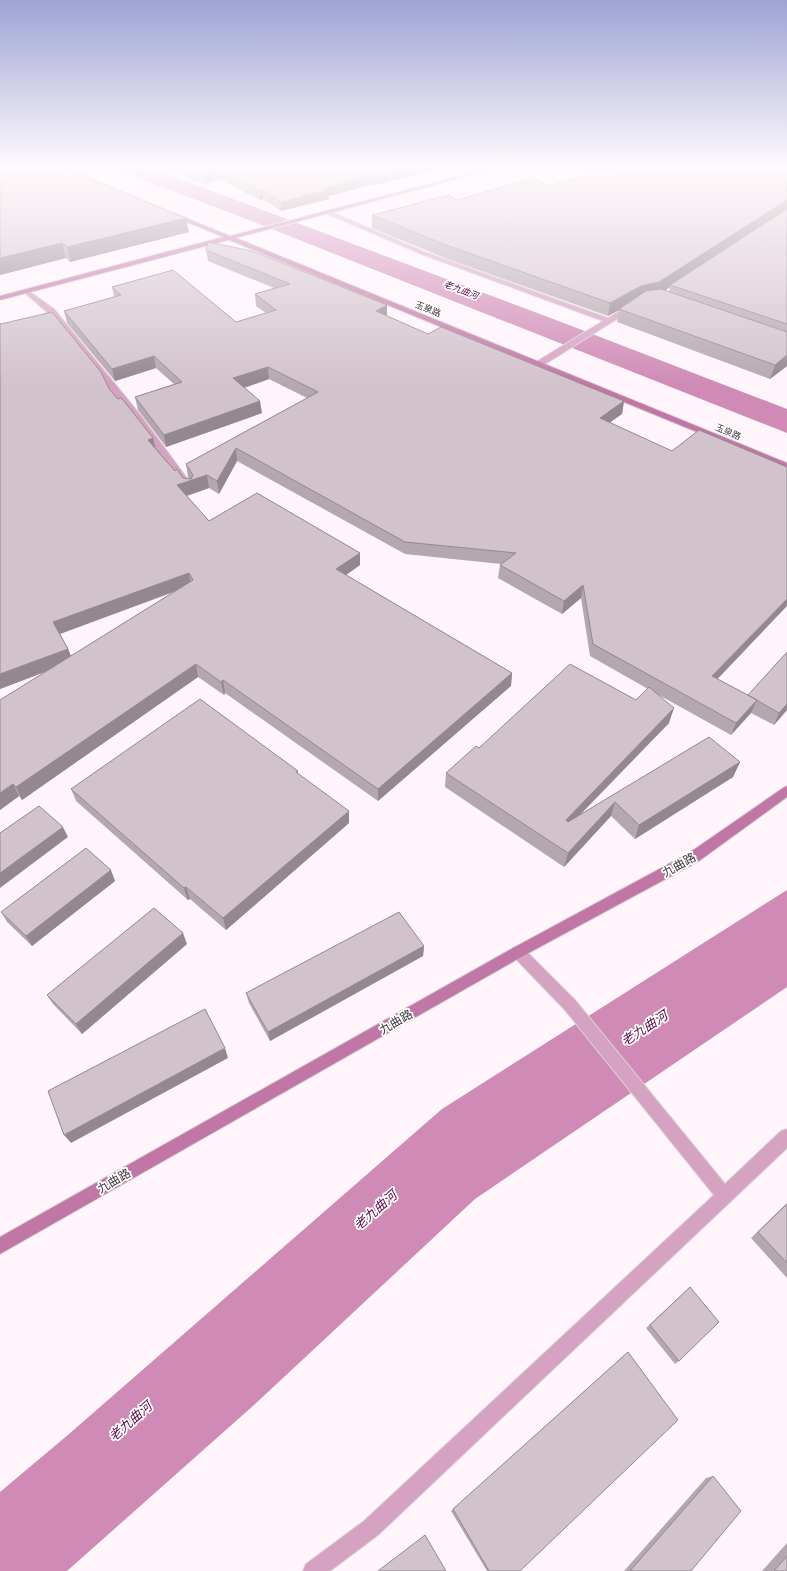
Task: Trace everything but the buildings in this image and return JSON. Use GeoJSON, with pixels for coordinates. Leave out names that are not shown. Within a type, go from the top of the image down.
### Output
{"type":"FeatureCollection","features":[{"type":"Feature","properties":{"kind":"street"},"geometry":{"type":"LineString","coordinates":[[0,298],[219,240]]}},
{"type":"Feature","properties":{"kind":"street","name":"玉泉路"},"geometry":{"type":"LineString","coordinates":[[234,240],[787,466]]}},
{"type":"Feature","properties":{"kind":"street"},"geometry":{"type":"LineString","coordinates":[[393,240],[423,253],[608,321]]}},
{"type":"Feature","properties":{"kind":"street"},"geometry":{"type":"LineString","coordinates":[[26,291],[51,311],[138,418],[190,488]]}},
{"type":"Feature","properties":{"kind":"street"},"geometry":{"type":"LineString","coordinates":[[540,364],[641,300]]}},
{"type":"Feature","properties":{"kind":"street","name":"九曲路"},"geometry":{"type":"LineString","coordinates":[[0,1246],[518,952],[694,857],[787,791]]}},
{"type":"Feature","properties":{"kind":"street"},"geometry":{"type":"LineString","coordinates":[[518,952],[570,1005],[724,1195]]}},
{"type":"Feature","properties":{"kind":"street"},"geometry":{"type":"LineString","coordinates":[[313,1571],[371,1528],[787,1137]]}},
{"type":"Feature","properties":{"kind":"water","name":"老九曲河"},"geometry":{"type":"Polygon","coordinates":[[[300,240],[343,240],[787,409],[787,433],[300,240]]]}},
{"type":"Feature","properties":{"kind":"water","name":"老九曲河"},"geometry":{"type":"Polygon","coordinates":[[[787,890],[787,987],[475,1199],[254,1405],[67,1571],[0,1571],[0,1492],[69,1434],[442,1109],[787,890]]]}}]}
